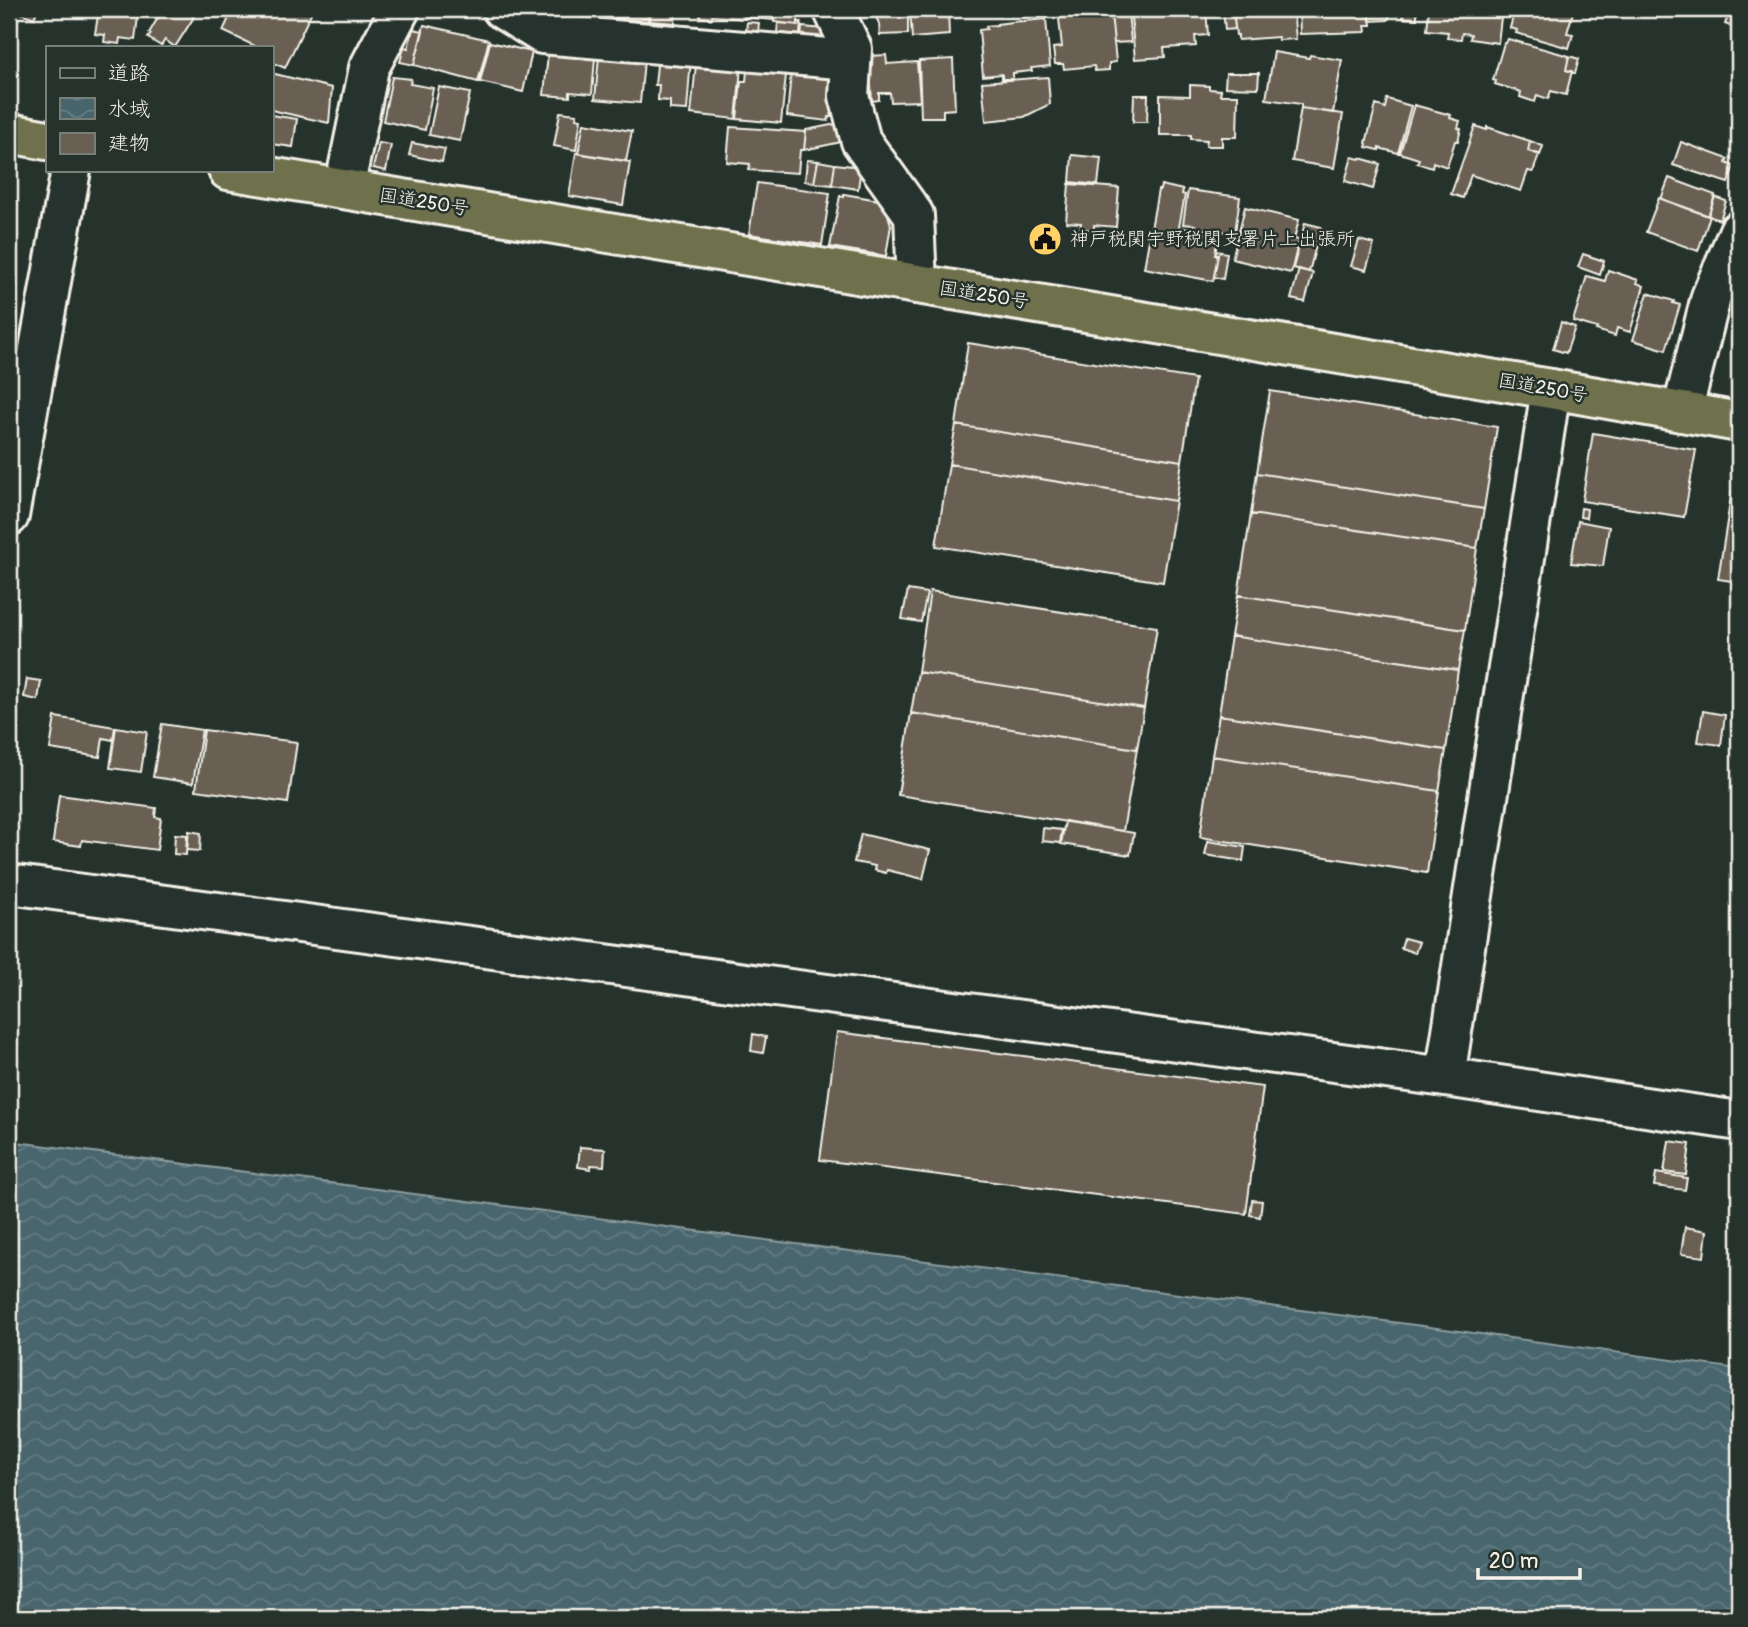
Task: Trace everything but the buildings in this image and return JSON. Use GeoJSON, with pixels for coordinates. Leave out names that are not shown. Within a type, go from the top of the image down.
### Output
{"type":"FeatureCollection","features":[{"type":"Feature","properties":{"kind":"highway"},"geometry":{"type":"LineString","coordinates":[[9,133],[46,140]]}},
{"type":"Feature","properties":{"kind":"highway","name":"国道250号"},"geometry":{"type":"LineString","coordinates":[[240,172],[1739,422]]}},
{"type":"Feature","properties":{"kind":"street"},"geometry":{"type":"LineString","coordinates":[[344,189],[369,68],[400,9]]}},
{"type":"Feature","properties":{"kind":"street"},"geometry":{"type":"LineString","coordinates":[[502,9],[542,34],[851,60]]}},
{"type":"Feature","properties":{"kind":"street"},"geometry":{"type":"LineString","coordinates":[[833,9],[852,49],[849,96],[860,141],[914,215],[917,284]]}},
{"type":"Feature","properties":{"kind":"street"},"geometry":{"type":"LineString","coordinates":[[9,516],[71,172]]}},
{"type":"Feature","properties":{"kind":"street"},"geometry":{"type":"LineString","coordinates":[[1682,412],[1711,297],[1739,231]]}},
{"type":"Feature","properties":{"kind":"street"},"geometry":{"type":"LineString","coordinates":[[1445,1077],[1551,389]]}},
{"type":"Feature","properties":{"kind":"street"},"geometry":{"type":"LineString","coordinates":[[9,884],[1445,1077],[1739,1121]]}},
{"type":"Feature","properties":{"kind":"water"},"geometry":{"type":"Polygon","coordinates":[[[9,1141],[1739,1369],[1739,1618],[9,1618],[9,1141]]]}},
{"type":"Feature","properties":{"kind":"place","name":"神戸税関宇野税関支署片上出張所"},"geometry":{"type":"Point","coordinates":[1045,239]}}]}
